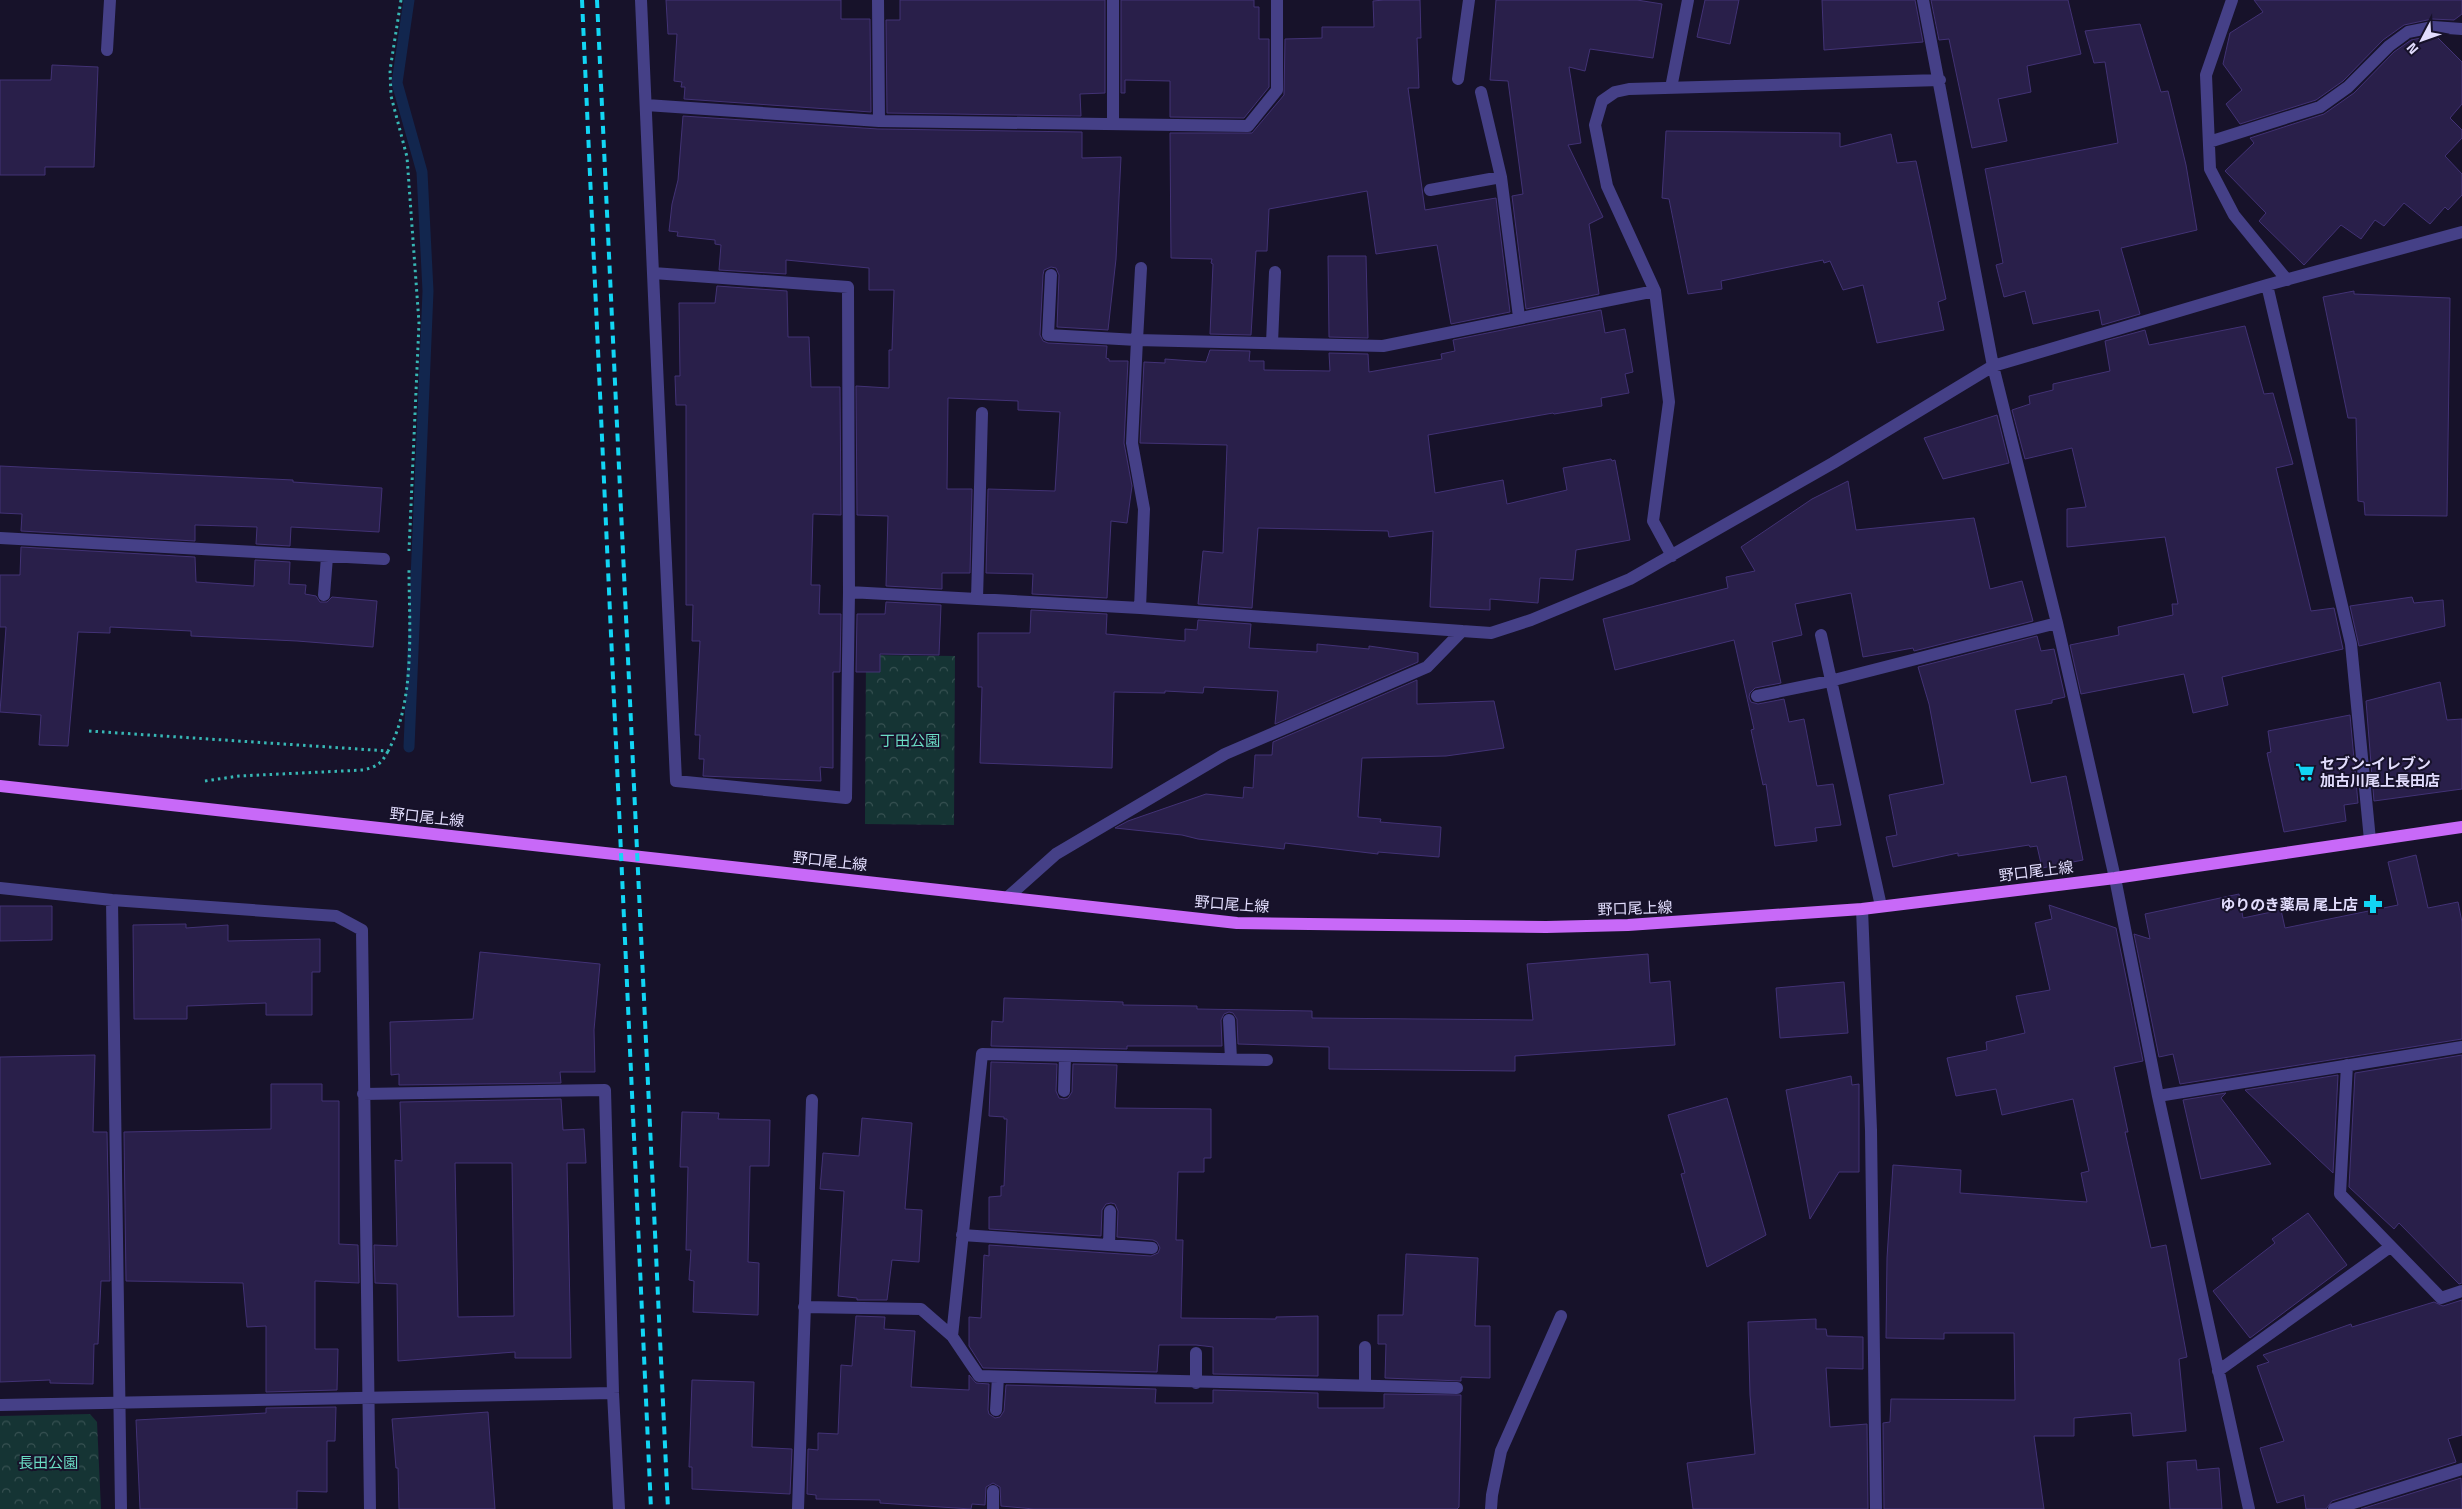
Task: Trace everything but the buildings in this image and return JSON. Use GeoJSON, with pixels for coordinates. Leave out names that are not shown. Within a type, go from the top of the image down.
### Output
{"type":"FeatureCollection","features":[{"type":"Feature","properties":{"kind":"main road","name":"野口尾上線"},"geometry":{"type":"LineString","coordinates":[[0,786],[1009,896],[1237,923],[1546,927],[1628,925],[1862,909],[2115,878],[2462,827]]}},
{"type":"Feature","properties":{"kind":"street"},"geometry":{"type":"LineString","coordinates":[[107,50],[110,0]]}},
{"type":"Feature","properties":{"kind":"street"},"geometry":{"type":"LineString","coordinates":[[642,0],[653,273],[676,781],[846,798],[849,592],[848,286],[653,273]]}},
{"type":"Feature","properties":{"kind":"street"},"geometry":{"type":"LineString","coordinates":[[878,0],[879,121]]}},
{"type":"Feature","properties":{"kind":"street"},"geometry":{"type":"LineString","coordinates":[[1113,0],[1113,124]]}},
{"type":"Feature","properties":{"kind":"street"},"geometry":{"type":"LineString","coordinates":[[646,105],[879,121],[1248,126],[1276,90],[1277,0]]}},
{"type":"Feature","properties":{"kind":"street"},"geometry":{"type":"LineString","coordinates":[[1458,79],[1469,0]]}},
{"type":"Feature","properties":{"kind":"street"},"geometry":{"type":"LineString","coordinates":[[1671,88],[1688,0]]}},
{"type":"Feature","properties":{"kind":"street"},"geometry":{"type":"LineString","coordinates":[[1923,0],[1940,80],[1993,366],[2057,623],[2115,878],[2158,1096],[2249,1509]]}},
{"type":"Feature","properties":{"kind":"street"},"geometry":{"type":"LineString","coordinates":[[2232,0],[2206,75],[2210,169],[2234,215],[2287,280]]}},
{"type":"Feature","properties":{"kind":"street"},"geometry":{"type":"LineString","coordinates":[[2209,142],[2320,107],[2348,87],[2389,46],[2408,32],[2433,27],[2462,29]]}},
{"type":"Feature","properties":{"kind":"street"},"geometry":{"type":"LineString","coordinates":[[1672,556],[1653,521],[1669,402],[1655,291],[1607,186],[1595,125],[1602,101],[1615,92],[1671,88],[1940,80]]}},
{"type":"Feature","properties":{"kind":"street"},"geometry":{"type":"LineString","coordinates":[[1481,92],[1501,177],[1519,317]]}},
{"type":"Feature","properties":{"kind":"street"},"geometry":{"type":"LineString","coordinates":[[1430,190],[1501,177]]}},
{"type":"Feature","properties":{"kind":"street"},"geometry":{"type":"LineString","coordinates":[[849,592],[1140,608],[1491,633],[1531,620],[1630,579],[1832,463],[1993,366],[2267,285],[2462,232]]}},
{"type":"Feature","properties":{"kind":"street"},"geometry":{"type":"LineString","coordinates":[[1140,608],[1144,509],[1132,443],[1141,268]]}},
{"type":"Feature","properties":{"kind":"street"},"geometry":{"type":"LineString","coordinates":[[1272,343],[1275,272]]}},
{"type":"Feature","properties":{"kind":"street"},"geometry":{"type":"LineString","coordinates":[[1052,275],[1048,335],[1137,340],[1383,346],[1655,291]]}},
{"type":"Feature","properties":{"kind":"street"},"geometry":{"type":"LineString","coordinates":[[2267,285],[2351,644],[2370,840]]}},
{"type":"Feature","properties":{"kind":"street"},"geometry":{"type":"LineString","coordinates":[[977,599],[982,412]]}},
{"type":"Feature","properties":{"kind":"street"},"geometry":{"type":"LineString","coordinates":[[0,538],[384,559]]}},
{"type":"Feature","properties":{"kind":"street"},"geometry":{"type":"LineString","coordinates":[[324,595],[327,557]]}},
{"type":"Feature","properties":{"kind":"street"},"geometry":{"type":"LineString","coordinates":[[1757,696],[1830,682],[2057,623]]}},
{"type":"Feature","properties":{"kind":"street"},"geometry":{"type":"LineString","coordinates":[[1009,896],[1056,854],[1225,754],[1427,667],[1462,632]]}},
{"type":"Feature","properties":{"kind":"street"},"geometry":{"type":"LineString","coordinates":[[1821,635],[1881,906]]}},
{"type":"Feature","properties":{"kind":"street"},"geometry":{"type":"LineString","coordinates":[[0,888],[112,900],[336,916],[362,930],[370,1509]]}},
{"type":"Feature","properties":{"kind":"street"},"geometry":{"type":"LineString","coordinates":[[112,900],[121,1509]]}},
{"type":"Feature","properties":{"kind":"street"},"geometry":{"type":"LineString","coordinates":[[1862,909],[1871,1130],[1876,1509]]}},
{"type":"Feature","properties":{"kind":"street"},"geometry":{"type":"LineString","coordinates":[[1229,1020],[1230,1059]]}},
{"type":"Feature","properties":{"kind":"street"},"geometry":{"type":"LineString","coordinates":[[2158,1096],[2462,1047]]}},
{"type":"Feature","properties":{"kind":"street"},"geometry":{"type":"LineString","coordinates":[[952,1336],[982,1054],[1267,1060]]}},
{"type":"Feature","properties":{"kind":"street"},"geometry":{"type":"LineString","coordinates":[[1064,1091],[1065,1056]]}},
{"type":"Feature","properties":{"kind":"street"},"geometry":{"type":"LineString","coordinates":[[2347,1065],[2340,1194],[2441,1298],[2462,1291]]}},
{"type":"Feature","properties":{"kind":"street"},"geometry":{"type":"LineString","coordinates":[[364,1094],[604,1090],[613,1392],[619,1509]]}},
{"type":"Feature","properties":{"kind":"street"},"geometry":{"type":"LineString","coordinates":[[798,1509],[812,1100]]}},
{"type":"Feature","properties":{"kind":"street"},"geometry":{"type":"LineString","coordinates":[[1109,1245],[1110,1211]]}},
{"type":"Feature","properties":{"kind":"street"},"geometry":{"type":"LineString","coordinates":[[962,1235],[1152,1248]]}},
{"type":"Feature","properties":{"kind":"street"},"geometry":{"type":"LineString","coordinates":[[2218,1371],[2390,1246]]}},
{"type":"Feature","properties":{"kind":"street"},"geometry":{"type":"LineString","coordinates":[[804,1307],[922,1309],[952,1336],[979,1376],[1196,1383],[1457,1388]]}},
{"type":"Feature","properties":{"kind":"street"},"geometry":{"type":"LineString","coordinates":[[1491,1509],[1501,1450],[1561,1316]]}},
{"type":"Feature","properties":{"kind":"street"},"geometry":{"type":"LineString","coordinates":[[1365,1347],[1365,1386]]}},
{"type":"Feature","properties":{"kind":"street"},"geometry":{"type":"LineString","coordinates":[[1196,1353],[1196,1383]]}},
{"type":"Feature","properties":{"kind":"street"},"geometry":{"type":"LineString","coordinates":[[996,1410],[998,1377]]}},
{"type":"Feature","properties":{"kind":"street"},"geometry":{"type":"LineString","coordinates":[[0,1405],[613,1392]]}},
{"type":"Feature","properties":{"kind":"street"},"geometry":{"type":"LineString","coordinates":[[2334,1509],[2462,1469]]}},
{"type":"Feature","properties":{"kind":"street"},"geometry":{"type":"LineString","coordinates":[[993,1491],[993,1509]]}},
{"type":"Feature","properties":{"kind":"path"},"geometry":{"type":"LineString","coordinates":[[200,781],[239,776],[363,770],[376,767],[384,761],[400,723],[407,679],[411,471],[419,323],[407,157],[391,96],[390,70],[401,0]]}},
{"type":"Feature","properties":{"kind":"path"},"geometry":{"type":"LineString","coordinates":[[89,731],[388,750]]}},
{"type":"Feature","properties":{"kind":"green space","name":"丁田公園"},"geometry":{"type":"Polygon","coordinates":[[[866,655],[955,656],[954,825],[865,824],[866,655]]]}},
{"type":"Feature","properties":{"kind":"green space","name":"長田公園"},"geometry":{"type":"Polygon","coordinates":[[[90,1414],[97,1422],[101,1509],[0,1509],[0,1416],[90,1414]]]}},
{"type":"Feature","properties":{"kind":"waterway"},"geometry":{"type":"LineString","coordinates":[[409,0],[397,83],[422,172],[428,291],[409,747]]}},
{"type":"Feature","properties":{"kind":"railway"},"geometry":{"type":"LineString","coordinates":[[582,0],[651,1509]]}},
{"type":"Feature","properties":{"kind":"railway"},"geometry":{"type":"LineString","coordinates":[[597,0],[668,1509]]}},
{"type":"Feature","properties":{"kind":"place","name":"セブン-イレブン 加古川尾上長田店"},"geometry":{"type":"Point","coordinates":[2305,772]}},
{"type":"Feature","properties":{"kind":"place","name":"ゆりのき薬局 尾上店"},"geometry":{"type":"Point","coordinates":[2373,904]}}]}
